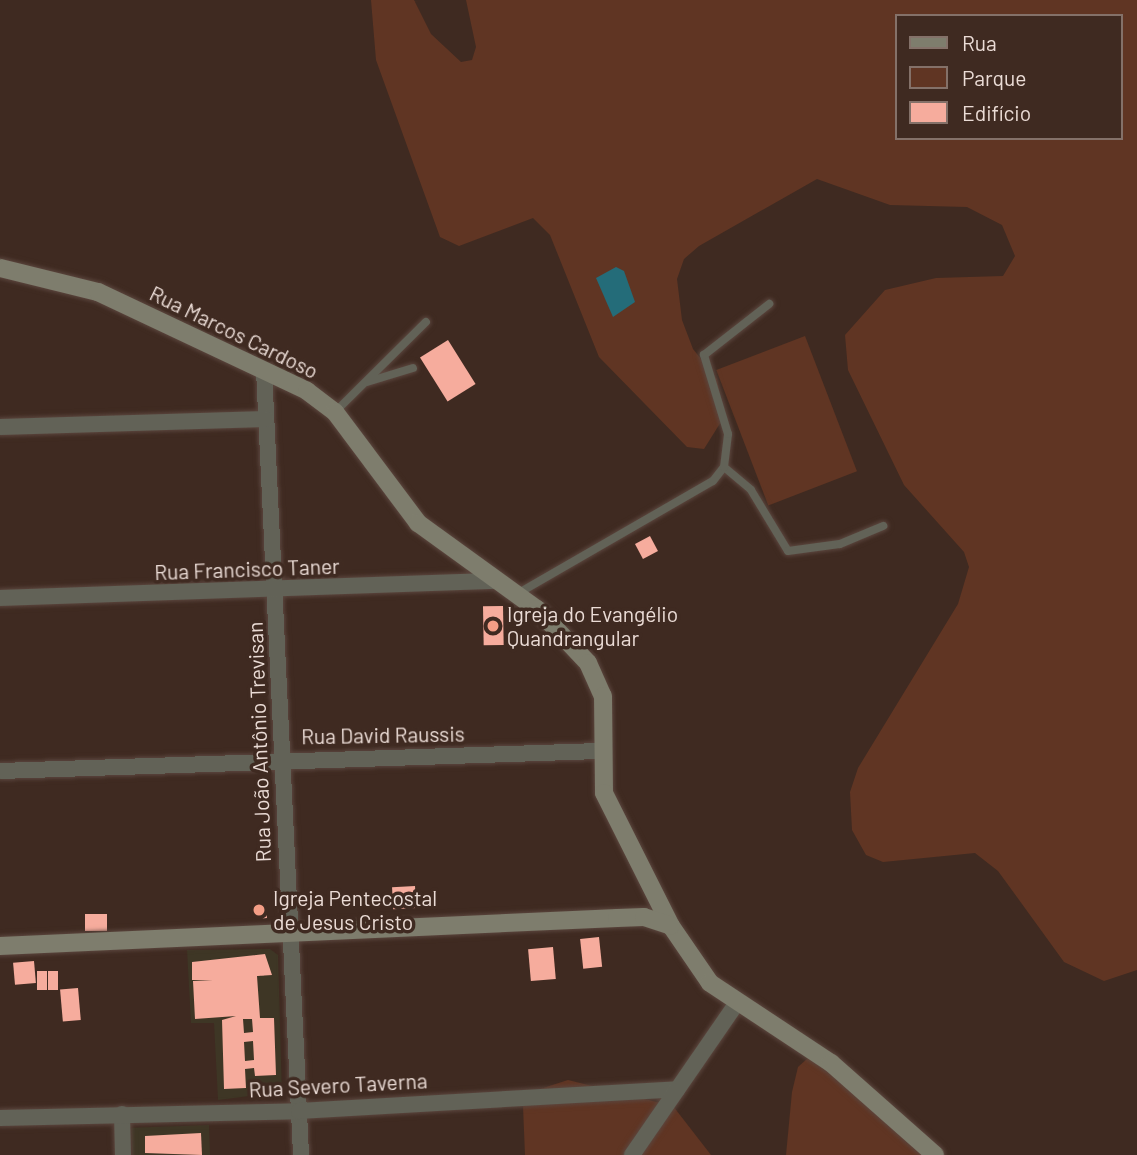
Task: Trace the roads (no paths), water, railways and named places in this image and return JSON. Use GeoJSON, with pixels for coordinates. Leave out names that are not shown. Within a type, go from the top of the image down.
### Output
{"type":"FeatureCollection","features":[{"type":"Feature","properties":{"kind":"street","name":"Rua Marcos Cardoso"},"geometry":{"type":"LineString","coordinates":[[0,268],[81,285],[264,370],[335,412],[409,513],[496,581],[517,594],[570,639],[595,675],[604,706],[600,751],[604,793],[671,926],[710,983],[831,1063],[935,1155]]}},
{"type":"Feature","properties":{"kind":"street","name":"Rua João Antônio Trevisan"},"geometry":{"type":"LineString","coordinates":[[264,370],[276,589],[279,759],[287,932],[301,1155]]}},
{"type":"Feature","properties":{"kind":"street"},"geometry":{"type":"LineString","coordinates":[[0,427],[266,419]]}},
{"type":"Feature","properties":{"kind":"street","name":"Rua Francisco Taner"},"geometry":{"type":"LineString","coordinates":[[0,598],[496,581]]}},
{"type":"Feature","properties":{"kind":"street","name":"Rua David Raussis"},"geometry":{"type":"LineString","coordinates":[[0,771],[279,759],[600,751]]}},
{"type":"Feature","properties":{"kind":"street"},"geometry":{"type":"LineString","coordinates":[[0,946],[644,917],[671,926]]}},
{"type":"Feature","properties":{"kind":"street"},"geometry":{"type":"LineString","coordinates":[[632,1155],[737,1003]]}},
{"type":"Feature","properties":{"kind":"street","name":"Rua Severo Taverna"},"geometry":{"type":"LineString","coordinates":[[0,1118],[299,1111],[677,1089]]}},
{"type":"Feature","properties":{"kind":"street"},"geometry":{"type":"LineString","coordinates":[[122,1114],[123,1155]]}},
{"type":"Feature","properties":{"kind":"lane"},"geometry":{"type":"LineString","coordinates":[[517,594],[693,494],[724,467],[728,433],[704,355],[769,304]]}},
{"type":"Feature","properties":{"kind":"lane"},"geometry":{"type":"LineString","coordinates":[[335,412],[426,322]]}},
{"type":"Feature","properties":{"kind":"lane"},"geometry":{"type":"LineString","coordinates":[[367,382],[413,368]]}},
{"type":"Feature","properties":{"kind":"lane"},"geometry":{"type":"LineString","coordinates":[[724,467],[751,490],[789,551],[840,544],[883,526]]}},
{"type":"Feature","properties":{"kind":"water"},"geometry":{"type":"Polygon","coordinates":[[[616,267],[624,271],[635,302],[613,317],[596,278],[616,267]]]}},
{"type":"Feature","properties":{"kind":"place","name":"Igreja do Evangélio Quandrangular"},"geometry":{"type":"Point","coordinates":[493,626]}},
{"type":"Feature","properties":{"kind":"place","name":"Igreja Pentecostal de Jesus Cristo"},"geometry":{"type":"Point","coordinates":[259,910]}}]}
